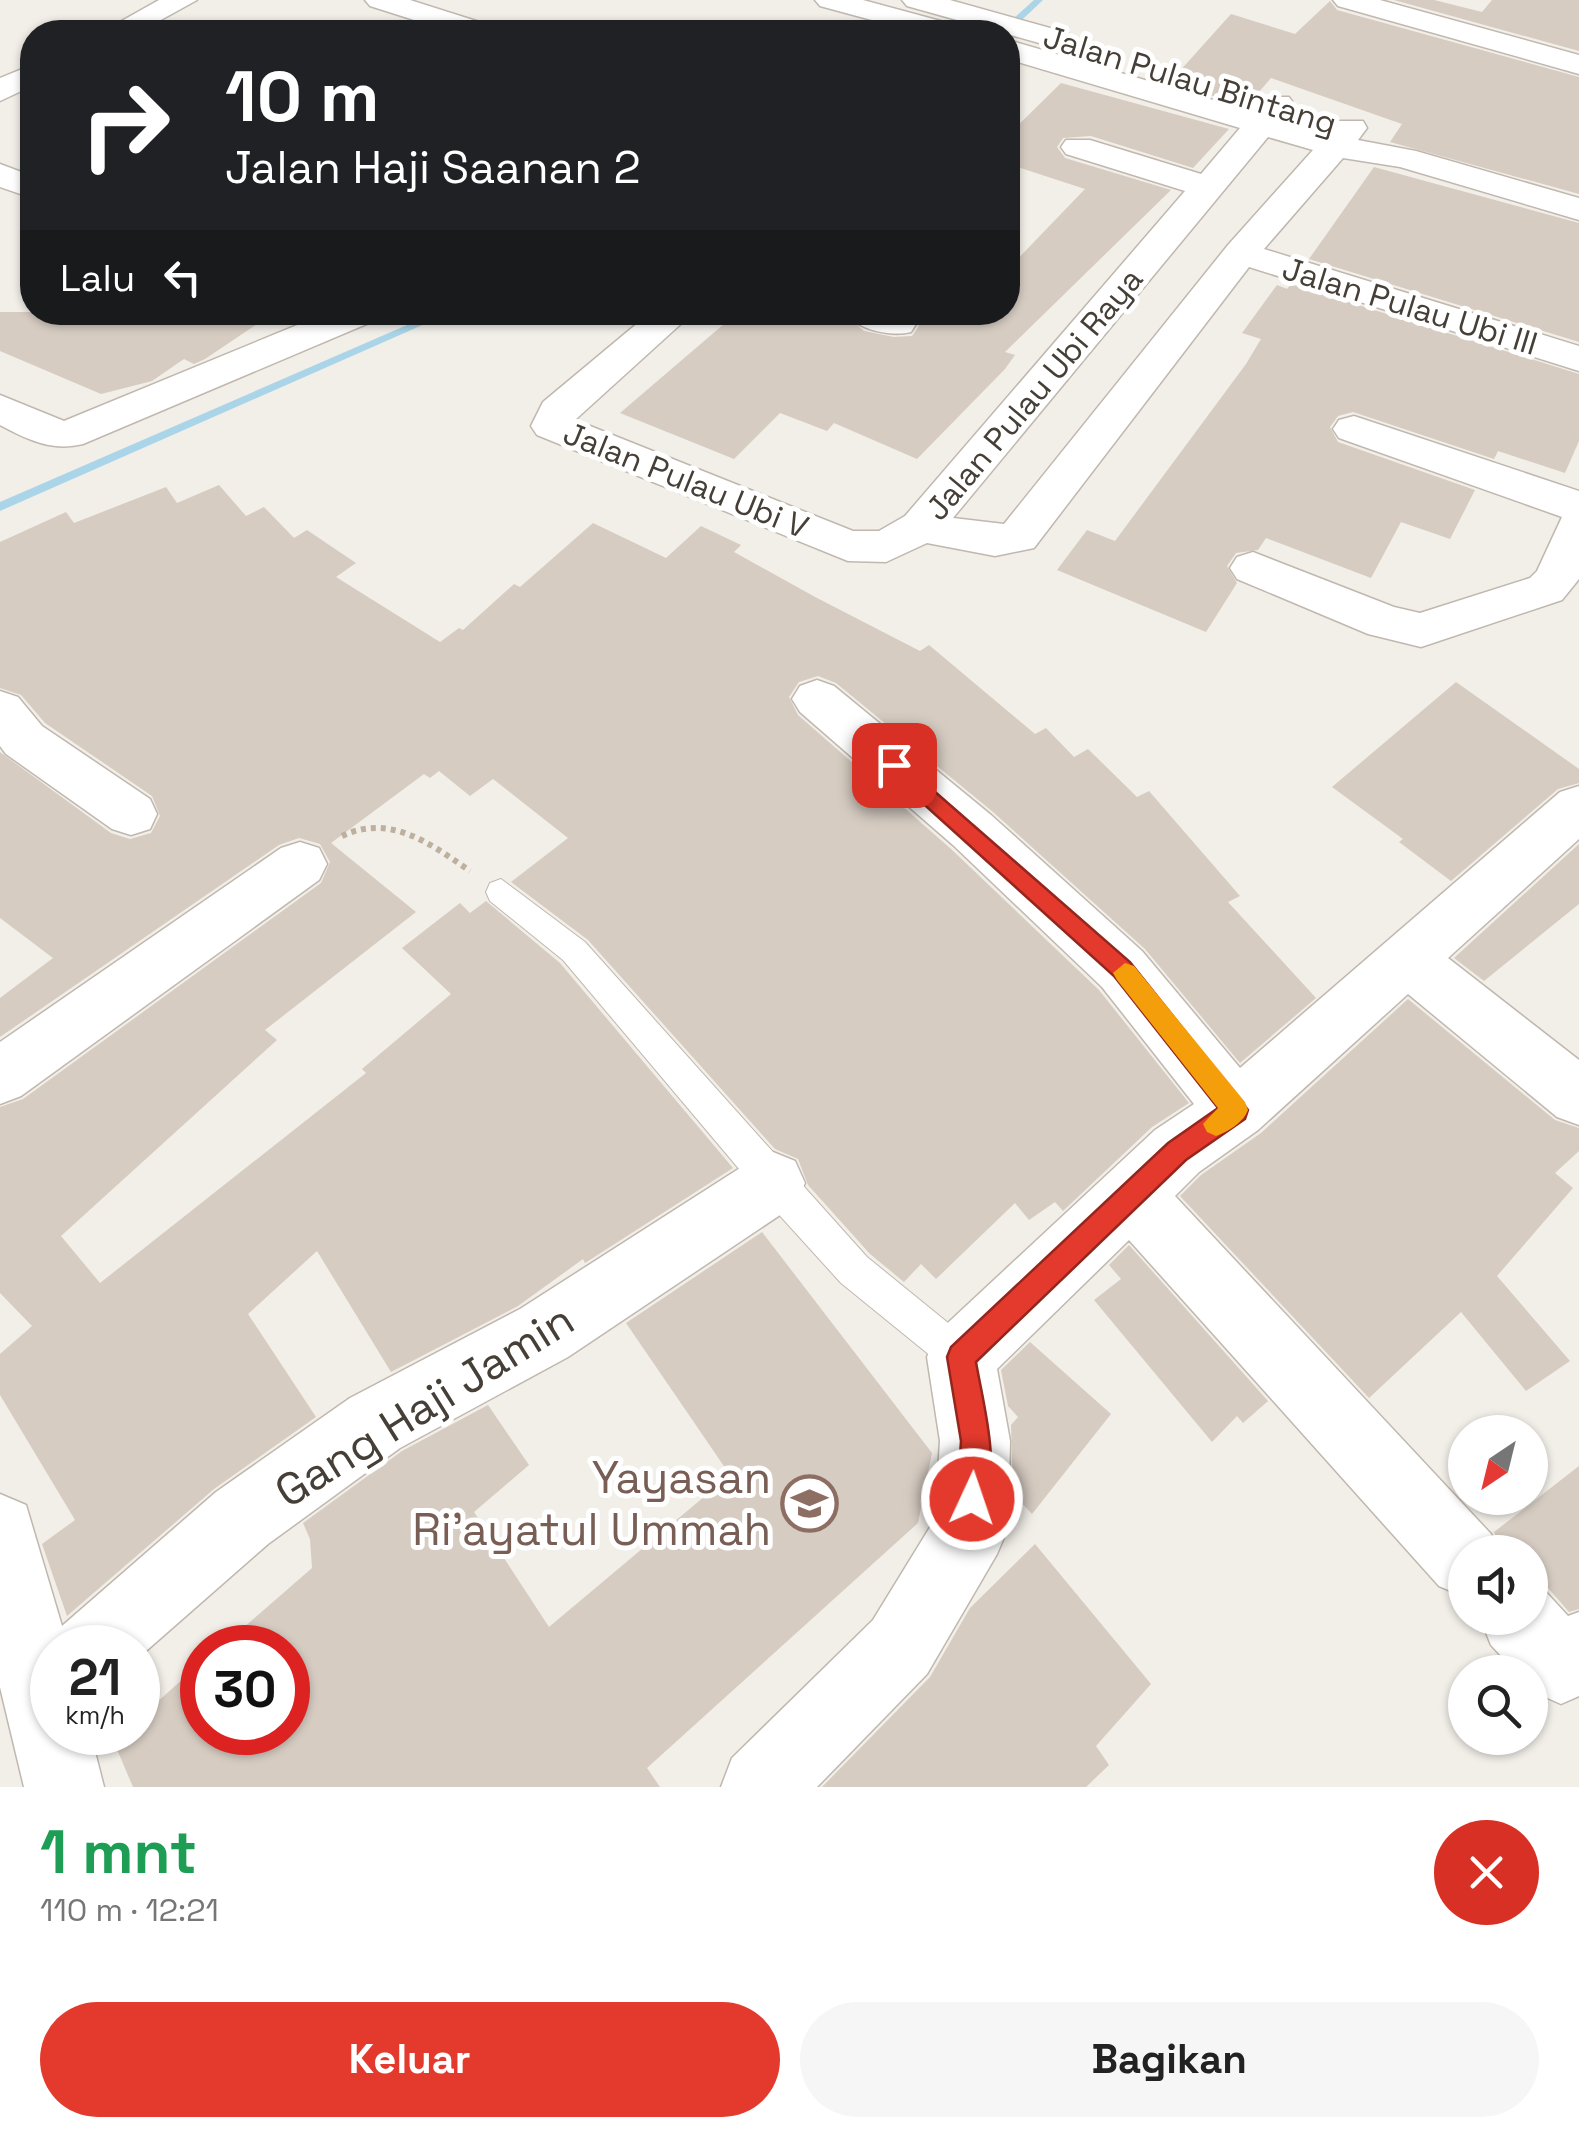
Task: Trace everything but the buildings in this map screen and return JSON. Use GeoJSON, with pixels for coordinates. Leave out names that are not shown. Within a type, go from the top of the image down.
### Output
{"type":"FeatureCollection","features":[{"type":"Feature","properties":{"kind":"street"},"geometry":{"type":"LineString","coordinates":[[141,20],[182,0]]}},
{"type":"Feature","properties":{"kind":"street"},"geometry":{"type":"LineString","coordinates":[[380,0],[444,20]]}},
{"type":"Feature","properties":{"kind":"street"},"geometry":{"type":"LineString","coordinates":[[830,0],[972,16]]}},
{"type":"Feature","properties":{"kind":"street"},"geometry":{"type":"LineString","coordinates":[[917,0],[972,16]]}},
{"type":"Feature","properties":{"kind":"street"},"geometry":{"type":"LineString","coordinates":[[1348,0],[1579,65]]}},
{"type":"Feature","properties":{"kind":"street","name":"Jalan Pulau Bintang"},"geometry":{"type":"LineString","coordinates":[[1029,53],[1271,114],[1579,210]]}},
{"type":"Feature","properties":{"kind":"street","name":"Jalan Pulau Ubi Raya"},"geometry":{"type":"LineString","coordinates":[[921,527],[1271,114]]}},
{"type":"Feature","properties":{"kind":"street","name":"Jalan Pulau Ubi Raya"},"geometry":{"type":"LineString","coordinates":[[921,527],[995,540],[1018,538],[1241,253],[1344,138]]}},
{"type":"Feature","properties":{"kind":"street"},"geometry":{"type":"LineString","coordinates":[[1078,147],[1208,188]]}},
{"type":"Feature","properties":{"kind":"street","name":"Jalan Pulau Ubi III"},"geometry":{"type":"LineString","coordinates":[[1241,253],[1579,359]]}},
{"type":"Feature","properties":{"kind":"street"},"geometry":{"type":"LineString","coordinates":[[0,408],[43,431],[68,435],[323,325]]}},
{"type":"Feature","properties":{"kind":"street","name":"Jalan Pulau Ubi V"},"geometry":{"type":"LineString","coordinates":[[659,325],[557,411],[552,426],[848,546],[886,548],[921,527]]}},
{"type":"Feature","properties":{"kind":"street"},"geometry":{"type":"LineString","coordinates":[[1354,429],[1579,507]]}},
{"type":"Feature","properties":{"kind":"street"},"geometry":{"type":"LineString","coordinates":[[1253,568],[1385,622],[1421,630],[1546,589],[1556,579],[1579,525]]}},
{"type":"Feature","properties":{"kind":"street"},"geometry":{"type":"LineString","coordinates":[[817,699],[972,830],[1122,969],[1236,1110]]}},
{"type":"Feature","properties":{"kind":"street"},"geometry":{"type":"LineString","coordinates":[[0,710],[24,740],[131,814]]}},
{"type":"Feature","properties":{"kind":"street"},"geometry":{"type":"LineString","coordinates":[[761,1787],[900,1647],[971,1528],[976,1441],[961,1357],[1177,1151],[1236,1110],[1579,807]]}},
{"type":"Feature","properties":{"kind":"street"},"geometry":{"type":"LineString","coordinates":[[0,1076],[300,864]]}},
{"type":"Feature","properties":{"kind":"street"},"geometry":{"type":"LineString","coordinates":[[1408,960],[1579,1097]]}},
{"type":"Feature","properties":{"kind":"street","name":"Gang Haji Jamin"},"geometry":{"type":"LineString","coordinates":[[145,1625],[242,1518],[376,1423],[544,1332],[773,1184]]}},
{"type":"Feature","properties":{"kind":"street"},"geometry":{"type":"LineString","coordinates":[[1131,1195],[1448,1541]]}},
{"type":"Feature","properties":{"kind":"street"},"geometry":{"type":"LineString","coordinates":[[0,1530],[30,1638]]}},
{"type":"Feature","properties":{"kind":"street"},"geometry":{"type":"LineString","coordinates":[[1534,1635],[1561,1665],[1579,1650]]}},
{"type":"Feature","properties":{"kind":"lane"},"geometry":{"type":"LineString","coordinates":[[501,892],[574,952],[773,1184],[854,1270],[961,1357]]}},
{"type":"Feature","properties":{"kind":"path"},"geometry":{"type":"LineString","coordinates":[[300,864],[354,828],[382,824],[430,844],[501,892]]}},
{"type":"Feature","properties":{"kind":"waterway"},"geometry":{"type":"LineString","coordinates":[[1017,20],[1039,0]]}},
{"type":"Feature","properties":{"kind":"waterway"},"geometry":{"type":"LineString","coordinates":[[0,507],[417,325]]}},
{"type":"Feature","properties":{"kind":"slow traffic"},"geometry":{"type":"LineString","coordinates":[[1125,973],[1236,1110],[1216,1124]]}},
{"type":"Feature","properties":{"kind":"place","name":"Yayasan Ri'ayatul Ummah"},"geometry":{"type":"Point","coordinates":[810,1503]}},
{"type":"Feature","properties":{"kind":"route"},"geometry":{"type":"LineString","coordinates":[[894,765],[972,830],[1122,969],[1236,1110],[1177,1151],[961,1357],[976,1441],[972,1499]]}}]}
